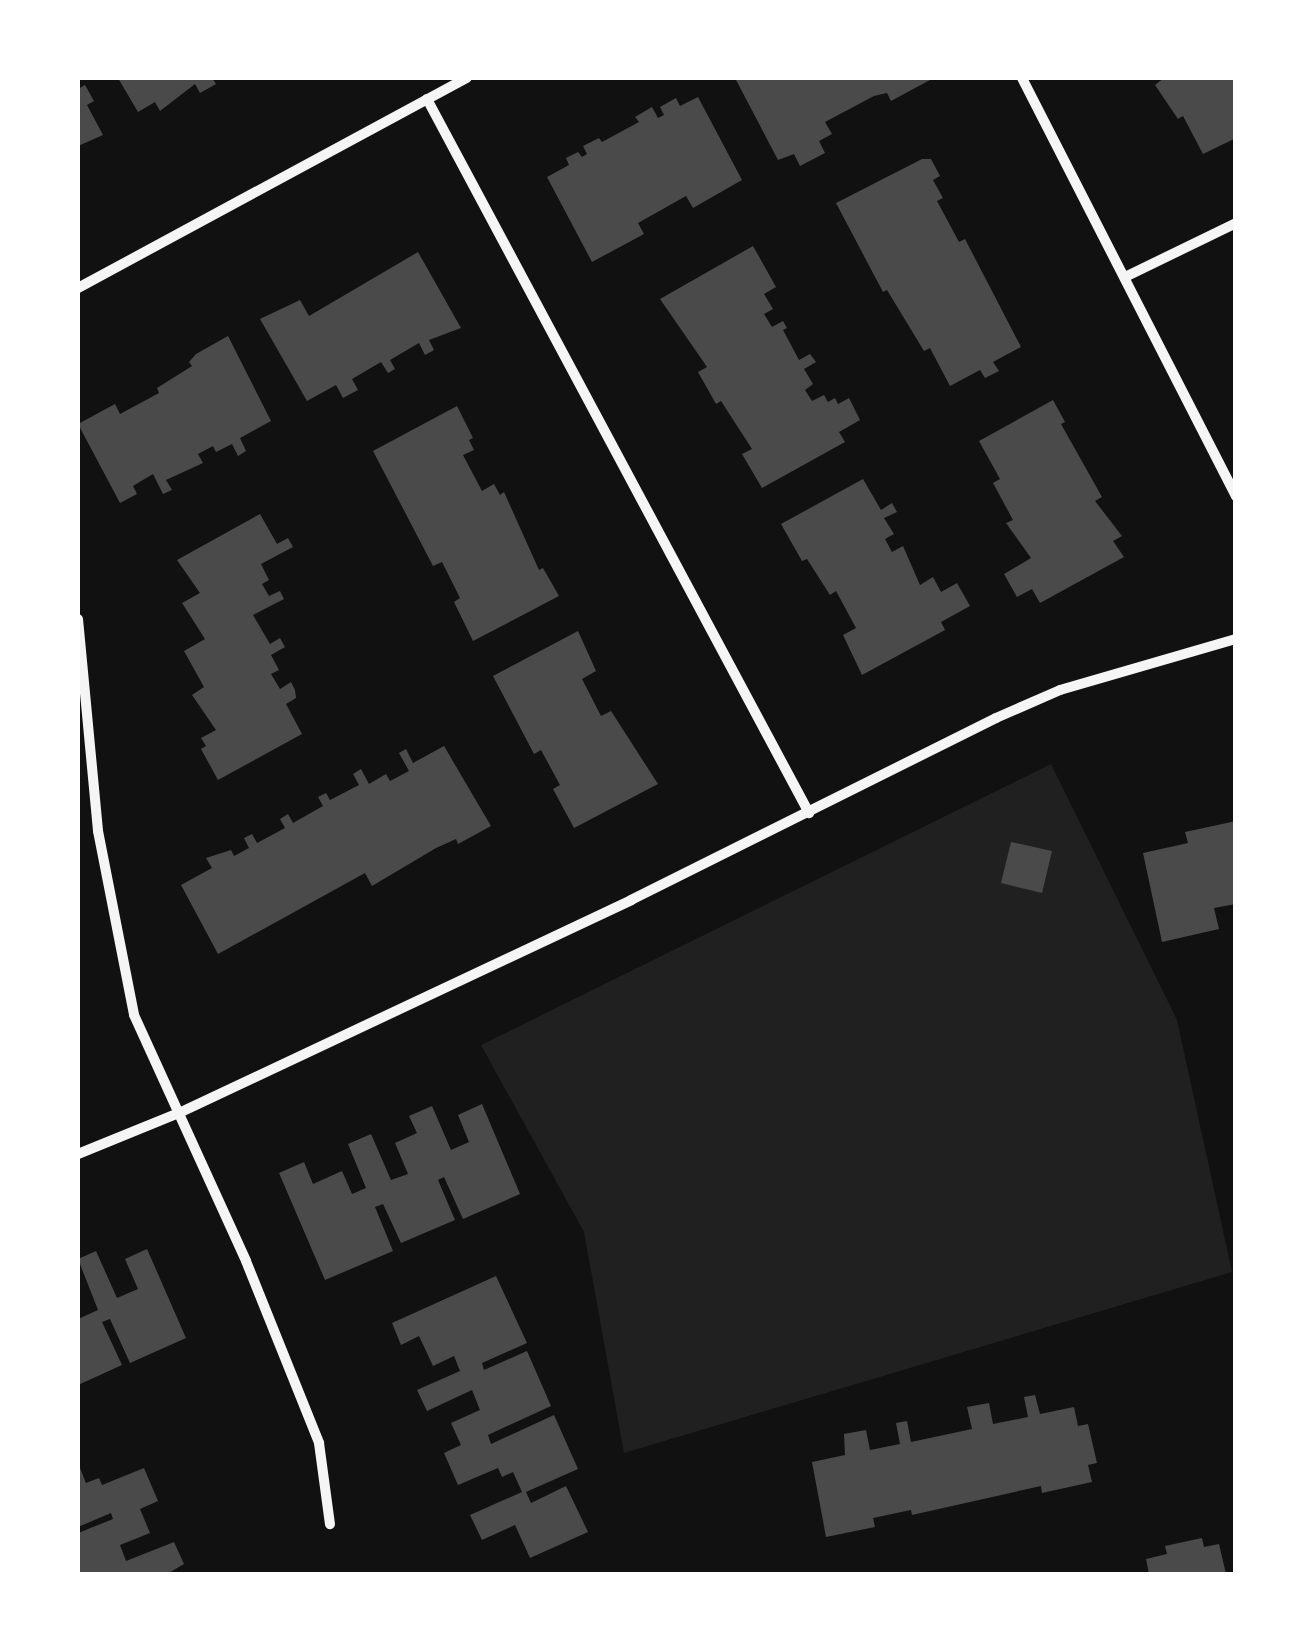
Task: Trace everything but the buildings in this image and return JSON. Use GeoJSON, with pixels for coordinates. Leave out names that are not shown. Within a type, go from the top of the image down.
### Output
{"type":"FeatureCollection","features":[{"type":"Feature","properties":{"kind":"street"},"geometry":{"type":"LineString","coordinates":[[78,288],[467,78]]}},
{"type":"Feature","properties":{"kind":"street"},"geometry":{"type":"LineString","coordinates":[[1022,78],[1236,496]]}},
{"type":"Feature","properties":{"kind":"street"},"geometry":{"type":"LineString","coordinates":[[427,99],[809,813]]}},
{"type":"Feature","properties":{"kind":"street"},"geometry":{"type":"LineString","coordinates":[[1125,277],[1236,223]]}},
{"type":"Feature","properties":{"kind":"street"},"geometry":{"type":"LineString","coordinates":[[78,619],[98,831],[134,1015],[246,1261],[319,1443],[330,1524]]}},
{"type":"Feature","properties":{"kind":"street"},"geometry":{"type":"LineString","coordinates":[[78,1154],[179,1113],[1060,690],[1236,639]]}},
{"type":"Feature","properties":{"kind":"shaded area"},"geometry":{"type":"Polygon","coordinates":[[[1051,764],[1177,1020],[1232,1272],[624,1453],[584,1232],[481,1045],[1051,764]]]}}]}
